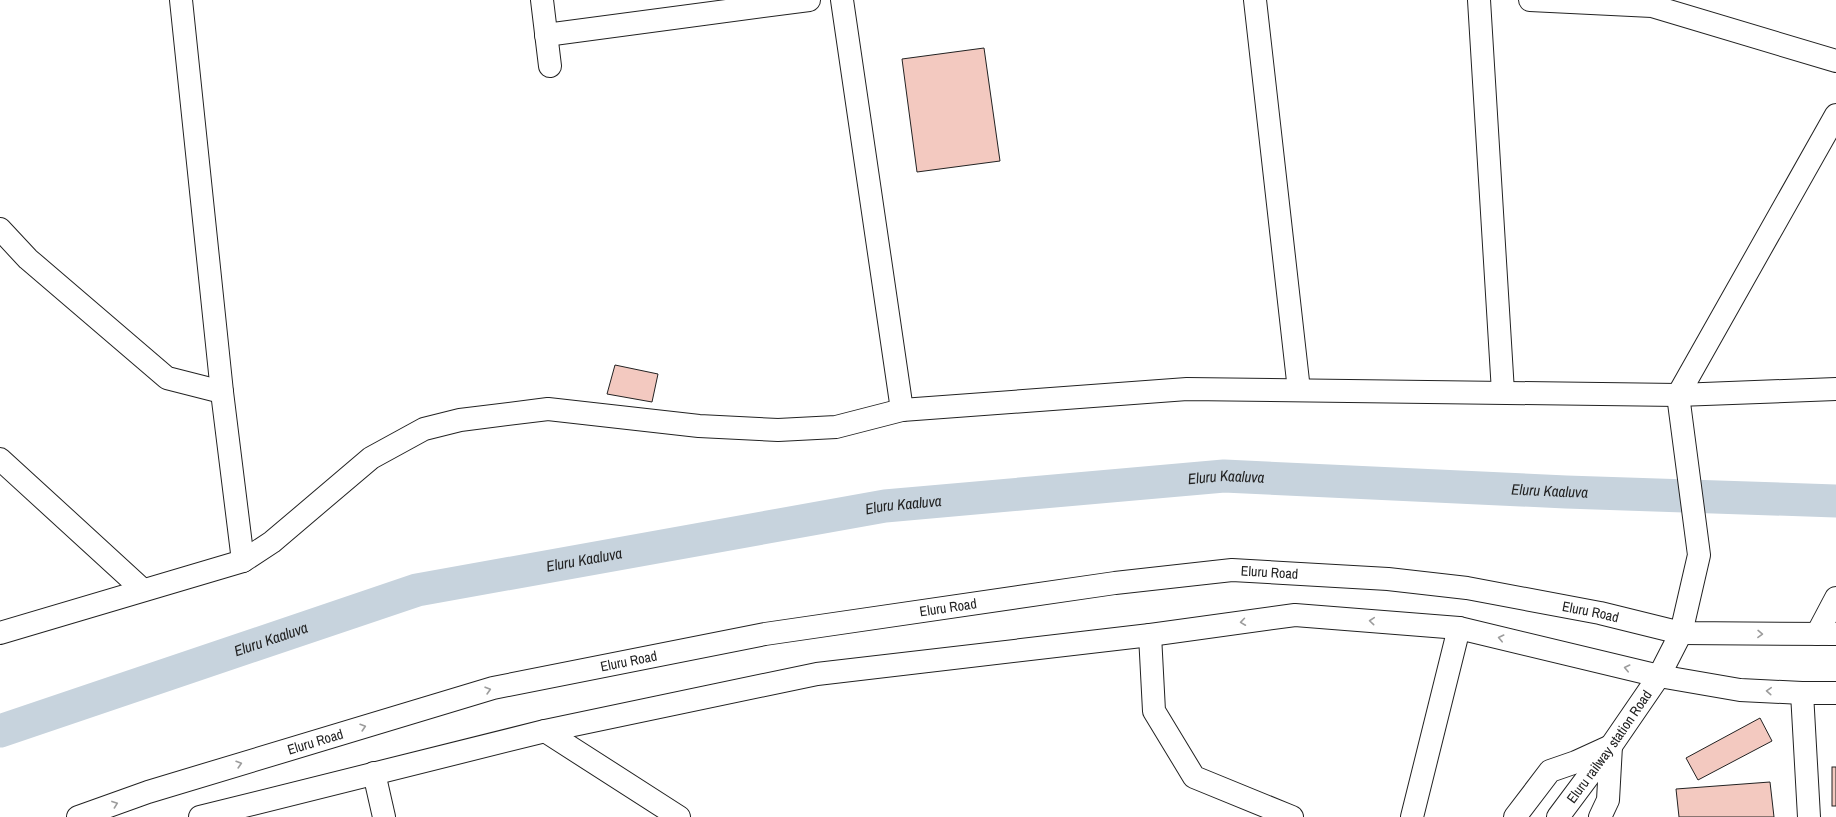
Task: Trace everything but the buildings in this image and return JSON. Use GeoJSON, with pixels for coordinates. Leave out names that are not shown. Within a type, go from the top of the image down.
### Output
{"type":"FeatureCollection","features":[{"type":"Feature","properties":{"kind":"street"},"geometry":{"type":"LineString","coordinates":[[181,0],[222,392],[243,561]]}},
{"type":"Feature","properties":{"kind":"street"},"geometry":{"type":"LineString","coordinates":[[542,0],[550,66]]}},
{"type":"Feature","properties":{"kind":"street"},"geometry":{"type":"LineString","coordinates":[[546,35],[809,0]]}},
{"type":"Feature","properties":{"kind":"street"},"geometry":{"type":"LineString","coordinates":[[842,0],[902,410]]}},
{"type":"Feature","properties":{"kind":"street"},"geometry":{"type":"LineString","coordinates":[[1255,0],[1298,390]]}},
{"type":"Feature","properties":{"kind":"street"},"geometry":{"type":"LineString","coordinates":[[1479,0],[1503,392]]}},
{"type":"Feature","properties":{"kind":"street"},"geometry":{"type":"LineString","coordinates":[[1530,0],[1652,6],[1836,61]]}},
{"type":"Feature","properties":{"kind":"street"},"geometry":{"type":"LineString","coordinates":[[1678,395],[1836,116]]}},
{"type":"Feature","properties":{"kind":"street"},"geometry":{"type":"LineString","coordinates":[[0,229],[28,259],[167,378],[222,392]]}},
{"type":"Feature","properties":{"kind":"street"},"geometry":{"type":"LineString","coordinates":[[0,633],[243,561],[272,542],[371,458],[424,429],[460,420],[548,409],[699,426],[778,430],[836,427],[902,410],[1187,389],[1678,395],[1836,389]]}},
{"type":"Feature","properties":{"kind":"street","name":"Eluru railway station Road"},"geometry":{"type":"LineString","coordinates":[[1558,817],[1611,746],[1659,676],[1681,634],[1700,555],[1678,395]]}},
{"type":"Feature","properties":{"kind":"street"},"geometry":{"type":"LineString","coordinates":[[0,459],[143,590]]}},
{"type":"Feature","properties":{"kind":"street","name":"Eluru Road"},"geometry":{"type":"LineString","coordinates":[[78,817],[148,792],[493,688],[765,634],[1115,583],[1232,570],[1388,579],[1467,588],[1600,613],[1681,634],[1827,634]]}},
{"type":"Feature","properties":{"kind":"street"},"geometry":{"type":"LineString","coordinates":[[1827,634],[1836,598]]}},
{"type":"Feature","properties":{"kind":"street"},"geometry":{"type":"LineString","coordinates":[[200,817],[545,731],[817,674],[1150,635],[1295,614],[1459,628],[1659,676],[1740,690],[1836,693]]}},
{"type":"Feature","properties":{"kind":"street"},"geometry":{"type":"LineString","coordinates":[[1412,817],[1459,628]]}},
{"type":"Feature","properties":{"kind":"street"},"geometry":{"type":"LineString","coordinates":[[1150,635],[1154,711],[1194,777],[1292,817]]}},
{"type":"Feature","properties":{"kind":"street"},"geometry":{"type":"LineString","coordinates":[[1802,693],[1809,817]]}},
{"type":"Feature","properties":{"kind":"street"},"geometry":{"type":"LineString","coordinates":[[545,731],[680,817]]}},
{"type":"Feature","properties":{"kind":"street"},"geometry":{"type":"LineString","coordinates":[[1515,817],[1550,771],[1576,762],[1611,746],[1608,800],[1600,817]]}},
{"type":"Feature","properties":{"kind":"street"},"geometry":{"type":"LineString","coordinates":[[374,773],[384,817]]}},
{"type":"Feature","properties":{"kind":"waterway","name":"Eluru Kaaluva"},"geometry":{"type":"LineString","coordinates":[[0,731],[417,590],[885,506],[1224,476],[1566,492],[1836,501]]}}]}
